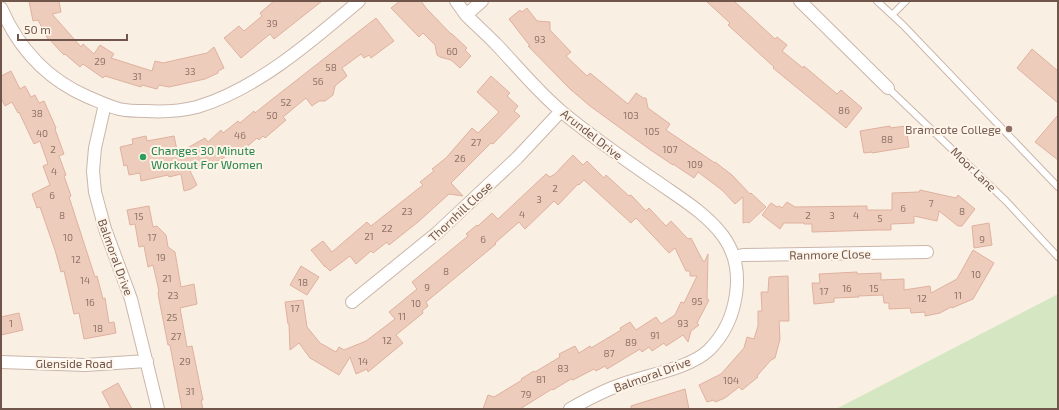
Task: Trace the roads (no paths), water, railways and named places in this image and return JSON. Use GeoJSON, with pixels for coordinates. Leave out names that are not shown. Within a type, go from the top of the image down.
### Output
{"type":"FeatureCollection","features":[{"type":"Feature","properties":{"kind":"street"},"geometry":{"type":"LineString","coordinates":[[1,8],[10,28],[19,42],[48,74],[63,85],[80,94],[120,109],[157,112],[196,107],[217,100],[262,77],[296,52],[359,1]]}},
{"type":"Feature","properties":{"kind":"street","name":"Arundel Drive"},"geometry":{"type":"LineString","coordinates":[[456,1],[466,15],[561,111],[602,144],[688,204],[708,220],[724,237],[734,257]]}},
{"type":"Feature","properties":{"kind":"street"},"geometry":{"type":"LineString","coordinates":[[466,15],[482,1]]}},
{"type":"Feature","properties":{"kind":"street","name":"Moor Lane"},"geometry":{"type":"LineString","coordinates":[[800,1],[888,88]]}},
{"type":"Feature","properties":{"kind":"street","name":"Balmoral Drive"},"geometry":{"type":"LineString","coordinates":[[105,104],[95,148],[93,171],[95,192],[105,229],[131,299],[158,409]]}},
{"type":"Feature","properties":{"kind":"street","name":"Thornhill Close"},"geometry":{"type":"LineString","coordinates":[[352,302],[437,233],[517,158],[561,111]]}},
{"type":"Feature","properties":{"kind":"street","name":"Ranmore Close"},"geometry":{"type":"LineString","coordinates":[[734,257],[743,255],[927,252]]}},
{"type":"Feature","properties":{"kind":"street","name":"Balmoral Drive"},"geometry":{"type":"LineString","coordinates":[[570,409],[589,398],[619,385],[676,367],[695,359],[707,351],[720,337],[727,326],[735,301],[736,281],[734,257]]}},
{"type":"Feature","properties":{"kind":"street","name":"Glenside Road"},"geometry":{"type":"LineString","coordinates":[[1,362],[85,365],[147,361]]}},
{"type":"Feature","properties":{"kind":"lane"},"geometry":{"type":"LineString","coordinates":[[877,1],[1058,187]]}},
{"type":"Feature","properties":{"kind":"lane"},"geometry":{"type":"LineString","coordinates":[[892,15],[906,1]]}},
{"type":"Feature","properties":{"kind":"lane","name":"Moor Lane"},"geometry":{"type":"LineString","coordinates":[[888,88],[1006,201],[1058,257]]}},
{"type":"Feature","properties":{"kind":"place","name":"Bramcote College"},"geometry":{"type":"Point","coordinates":[1009,129]}},
{"type":"Feature","properties":{"kind":"place","name":"Changes 30 Minute Workout For Women"},"geometry":{"type":"Point","coordinates":[143,157]}}]}
